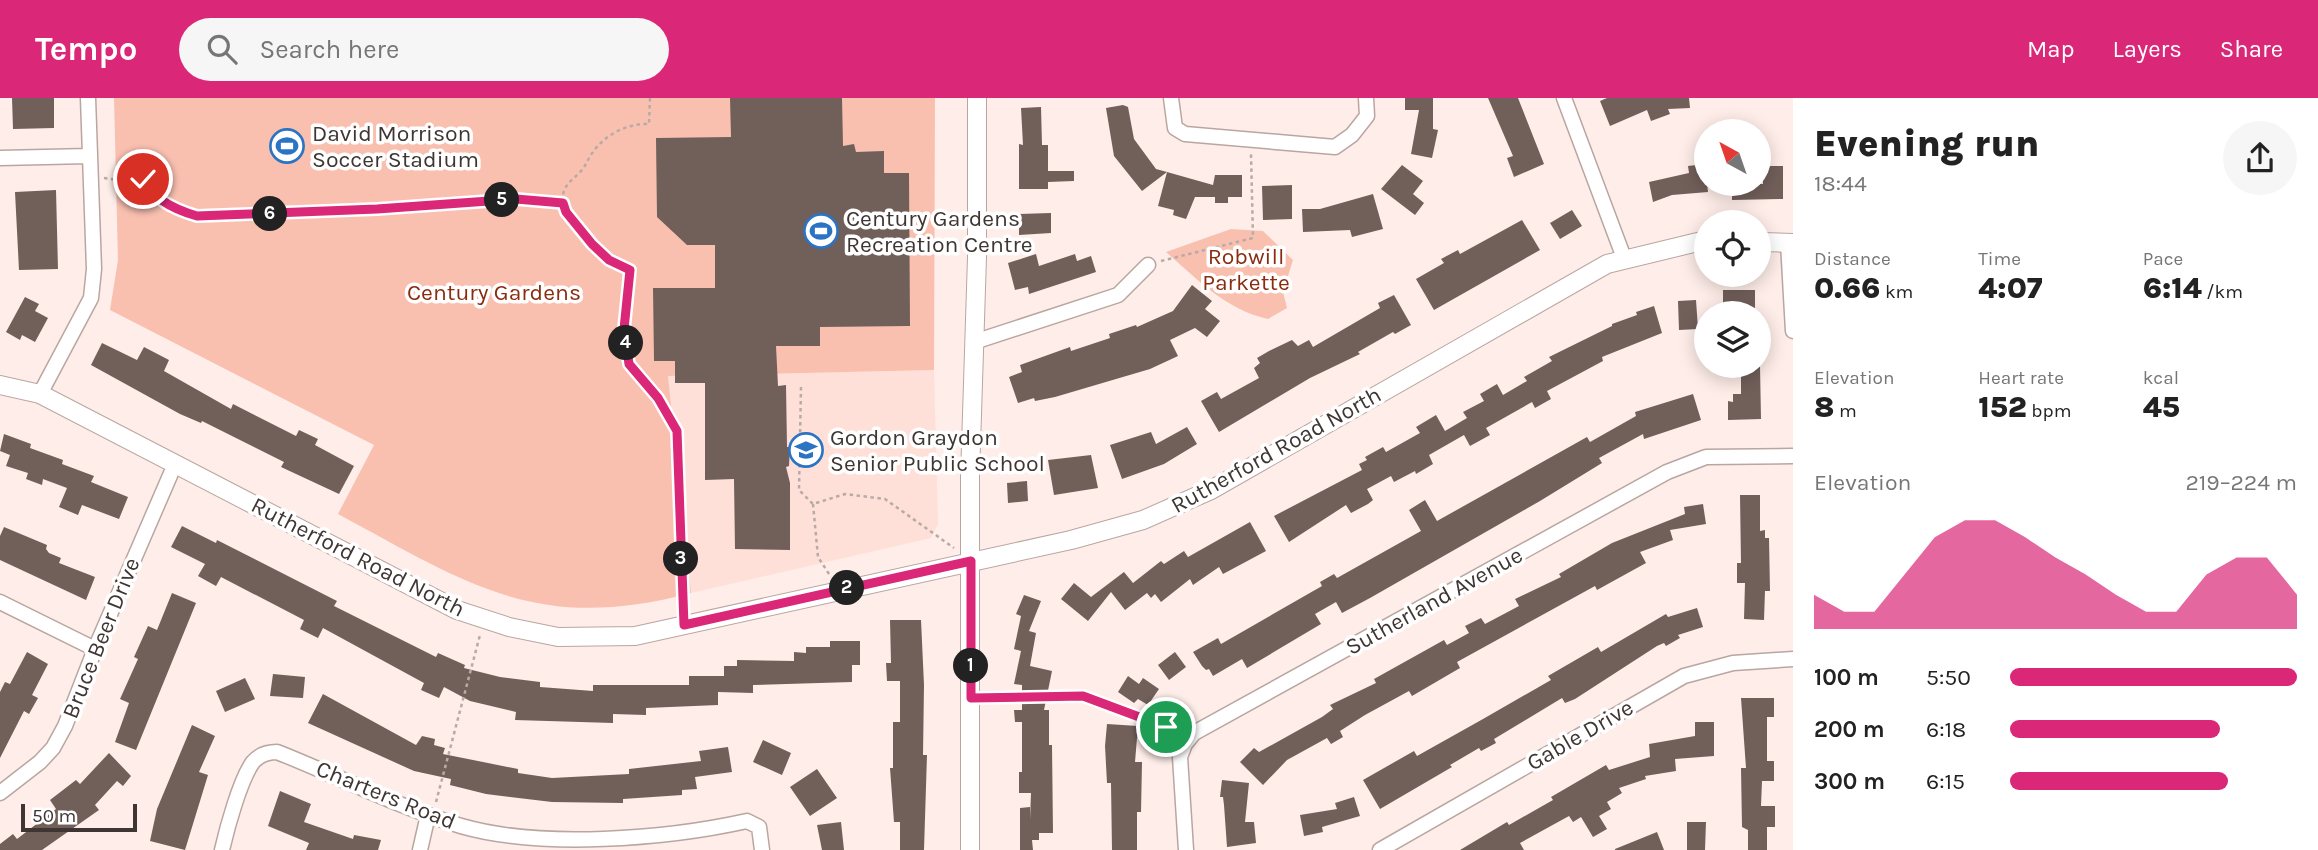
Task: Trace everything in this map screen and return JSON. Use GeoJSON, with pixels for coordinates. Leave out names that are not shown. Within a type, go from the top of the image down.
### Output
{"type":"FeatureCollection","features":[{"type":"Feature","properties":{"kind":"street"},"geometry":{"type":"LineString","coordinates":[[40,394],[91,298],[94,269],[88,98]]}},
{"type":"Feature","properties":{"kind":"street"},"geometry":{"type":"LineString","coordinates":[[970,850],[968,805],[977,98]]}},
{"type":"Feature","properties":{"kind":"street"},"geometry":{"type":"LineString","coordinates":[[1171,98],[1175,128],[1185,135],[1335,147],[1352,135],[1367,116],[1366,98]]}},
{"type":"Feature","properties":{"kind":"street"},"geometry":{"type":"LineString","coordinates":[[1564,98],[1624,258]]}},
{"type":"Feature","properties":{"kind":"street"},"geometry":{"type":"LineString","coordinates":[[0,158],[89,156]]}},
{"type":"Feature","properties":{"kind":"street"},"geometry":{"type":"LineString","coordinates":[[1771,242],[1791,243],[1793,331]]}},
{"type":"Feature","properties":{"kind":"street","name":"Rutherford Road North"},"geometry":{"type":"LineString","coordinates":[[0,385],[40,394],[446,604],[484,619],[558,637],[635,636],[1071,540],[1143,520],[1211,490],[1607,264],[1694,243]]}},
{"type":"Feature","properties":{"kind":"street"},"geometry":{"type":"LineString","coordinates":[[974,342],[1118,295],[1148,265]]}},
{"type":"Feature","properties":{"kind":"street","name":"Sutherland Avenue"},"geometry":{"type":"LineString","coordinates":[[1190,738],[1667,471],[1706,457],[1793,456]]}},
{"type":"Feature","properties":{"kind":"street","name":"Bruce Beer Drive"},"geometry":{"type":"LineString","coordinates":[[0,793],[53,748],[65,726],[95,649],[175,464]]}},
{"type":"Feature","properties":{"kind":"street"},"geometry":{"type":"LineString","coordinates":[[0,602],[95,649]]}},
{"type":"Feature","properties":{"kind":"street","name":"Gable Drive"},"geometry":{"type":"LineString","coordinates":[[1380,850],[1684,676],[1733,663],[1793,659]]}},
{"type":"Feature","properties":{"kind":"street"},"geometry":{"type":"LineString","coordinates":[[1186,850],[1180,757],[1190,738]]}},
{"type":"Feature","properties":{"kind":"street","name":"Charters Road"},"geometry":{"type":"LineString","coordinates":[[222,850],[229,821],[253,762],[266,752],[277,751],[428,815],[465,827],[546,838],[658,837],[747,821],[758,827],[762,850]]}},
{"type":"Feature","properties":{"kind":"street"},"geometry":{"type":"LineString","coordinates":[[420,850],[428,815]]}},
{"type":"Feature","properties":{"kind":"path"},"geometry":{"type":"LineString","coordinates":[[650,98],[649,124],[636,123],[613,134],[594,150],[580,172],[566,185],[563,203],[566,212],[592,244],[609,260],[630,270],[624,329],[629,364],[658,398],[677,431],[684,625]]}},
{"type":"Feature","properties":{"kind":"path"},"geometry":{"type":"LineString","coordinates":[[1148,265],[1253,238],[1251,140]]}},
{"type":"Feature","properties":{"kind":"path"},"geometry":{"type":"LineString","coordinates":[[136,153],[148,190]]}},
{"type":"Feature","properties":{"kind":"path"},"geometry":{"type":"LineString","coordinates":[[90,176],[131,182],[148,190],[177,211],[197,216],[377,209],[516,199],[563,203]]}},
{"type":"Feature","properties":{"kind":"path"},"geometry":{"type":"LineString","coordinates":[[801,387],[799,490],[813,504],[818,557],[840,589]]}},
{"type":"Feature","properties":{"kind":"path"},"geometry":{"type":"LineString","coordinates":[[813,504],[845,494],[886,499],[929,527],[971,561]]}},
{"type":"Feature","properties":{"kind":"path"},"geometry":{"type":"LineString","coordinates":[[428,815],[438,799],[484,619]]}},
{"type":"Feature","properties":{"kind":"path"},"geometry":{"type":"LineString","coordinates":[[971,698],[1083,696],[1190,738]]}},
{"type":"Feature","properties":{"kind":"shaded area","name":"Gordon Graydon Senior Public School"},"geometry":{"type":"Polygon","coordinates":[[[934,370],[938,524],[931,538],[691,593],[668,376],[934,370]]]}},
{"type":"Feature","properties":{"kind":"green space","name":"Century Gardens"},"geometry":{"type":"Polygon","coordinates":[[[114,98],[935,98],[934,370],[668,376],[691,593],[637,604],[589,608],[546,604],[506,595],[466,581],[426,562],[338,514],[374,445],[110,310],[118,260],[114,98]]]}},
{"type":"Feature","properties":{"kind":"green space","name":"Robwill Parkette"},"geometry":{"type":"Polygon","coordinates":[[[1231,229],[1263,231],[1293,260],[1283,292],[1287,308],[1268,319],[1253,315],[1225,301],[1166,252],[1231,229]]]}},
{"type":"Feature","properties":{"kind":"building"},"geometry":{"type":"Polygon","coordinates":[[[12,98],[54,98],[54,128],[13,129],[12,98]]]}},
{"type":"Feature","properties":{"kind":"building","name":"Century Gardens Recreation Centre"},"geometry":{"type":"Polygon","coordinates":[[[730,98],[842,98],[843,146],[854,144],[856,152],[884,151],[884,173],[909,173],[910,326],[820,327],[820,346],[776,346],[778,386],[786,385],[787,447],[790,447],[789,466],[786,467],[790,483],[790,550],[735,549],[734,479],[705,480],[705,383],[675,383],[675,361],[654,361],[653,288],[715,288],[715,245],[687,245],[657,217],[656,138],[731,137],[730,98]]]}},
{"type":"Feature","properties":{"kind":"building"},"geometry":{"type":"Polygon","coordinates":[[[1405,98],[1433,98],[1433,129],[1438,130],[1432,158],[1411,154],[1419,110],[1405,110],[1405,98]]]}},
{"type":"Feature","properties":{"kind":"building"},"geometry":{"type":"Polygon","coordinates":[[[1488,98],[1518,98],[1544,164],[1514,177],[1507,158],[1513,156],[1488,98]]]}},
{"type":"Feature","properties":{"kind":"building"},"geometry":{"type":"Polygon","coordinates":[[[1607,98],[1689,98],[1690,108],[1668,109],[1670,114],[1651,121],[1647,110],[1610,126],[1600,101],[1607,98]]]}},
{"type":"Feature","properties":{"kind":"building"},"geometry":{"type":"Polygon","coordinates":[[[1123,105],[1128,107],[1134,139],[1156,169],[1167,172],[1142,191],[1114,156],[1106,108],[1123,105]]]}},
{"type":"Feature","properties":{"kind":"building"},"geometry":{"type":"Polygon","coordinates":[[[1041,107],[1042,145],[1048,145],[1048,171],[1074,171],[1074,181],[1048,182],[1048,189],[1019,189],[1019,144],[1023,145],[1021,108],[1041,107]]]}},
{"type":"Feature","properties":{"kind":"building"},"geometry":{"type":"Polygon","coordinates":[[[1402,165],[1423,181],[1413,194],[1424,203],[1415,215],[1381,189],[1402,165]]]}},
{"type":"Feature","properties":{"kind":"building"},"geometry":{"type":"Polygon","coordinates":[[[1694,165],[1694,193],[1672,195],[1653,202],[1649,182],[1689,173],[1688,166],[1694,165]]]}},
{"type":"Feature","properties":{"kind":"building"},"geometry":{"type":"Polygon","coordinates":[[[1771,166],[1783,166],[1783,199],[1732,200],[1732,196],[1771,196],[1771,166]]]}},
{"type":"Feature","properties":{"kind":"building"},"geometry":{"type":"Polygon","coordinates":[[[1167,172],[1213,185],[1215,175],[1242,175],[1242,197],[1228,197],[1228,203],[1215,203],[1215,197],[1195,197],[1186,219],[1173,215],[1174,210],[1158,206],[1167,172]]]}},
{"type":"Feature","properties":{"kind":"building"},"geometry":{"type":"Polygon","coordinates":[[[1292,185],[1292,219],[1263,220],[1262,186],[1292,185]]]}},
{"type":"Feature","properties":{"kind":"building"},"geometry":{"type":"Polygon","coordinates":[[[56,190],[58,269],[19,270],[15,192],[56,190]]]}},
{"type":"Feature","properties":{"kind":"building"},"geometry":{"type":"Polygon","coordinates":[[[1373,194],[1383,229],[1352,237],[1350,230],[1303,232],[1302,209],[1320,209],[1373,194]]]}},
{"type":"Feature","properties":{"kind":"building"},"geometry":{"type":"Polygon","coordinates":[[[1572,210],[1582,226],[1560,239],[1550,223],[1572,210]]]}},
{"type":"Feature","properties":{"kind":"building"},"geometry":{"type":"Polygon","coordinates":[[[1051,213],[1051,233],[1019,235],[1019,214],[1051,213]]]}},
{"type":"Feature","properties":{"kind":"building"},"geometry":{"type":"Polygon","coordinates":[[[1522,220],[1540,250],[1434,310],[1416,279],[1444,263],[1441,259],[1458,250],[1460,254],[1522,220]]]}},
{"type":"Feature","properties":{"kind":"building"},"geometry":{"type":"Polygon","coordinates":[[[1036,254],[1039,266],[1075,254],[1077,261],[1091,256],[1096,272],[1029,294],[1028,287],[1015,290],[1008,263],[1036,254]]]}},
{"type":"Feature","properties":{"kind":"building"},"geometry":{"type":"Polygon","coordinates":[[[1192,285],[1212,301],[1205,309],[1220,321],[1207,337],[1195,328],[1170,340],[1178,356],[1150,369],[1055,397],[1035,401],[1034,398],[1018,403],[1009,377],[1022,372],[1020,365],[1070,347],[1071,351],[1110,338],[1109,334],[1136,325],[1137,327],[1173,311],[1192,285]]]}},
{"type":"Feature","properties":{"kind":"building"},"geometry":{"type":"Polygon","coordinates":[[[1723,290],[1755,290],[1755,301],[1723,301],[1723,290]]]}},
{"type":"Feature","properties":{"kind":"building"},"geometry":{"type":"Polygon","coordinates":[[[1394,295],[1411,325],[1395,334],[1393,332],[1358,352],[1360,354],[1310,378],[1219,432],[1201,401],[1217,392],[1221,399],[1259,378],[1254,368],[1260,363],[1257,358],[1269,351],[1292,340],[1298,346],[1309,340],[1313,347],[1380,308],[1378,303],[1394,295]]]}},
{"type":"Feature","properties":{"kind":"building"},"geometry":{"type":"Polygon","coordinates":[[[25,297],[39,304],[35,311],[48,318],[35,342],[22,335],[20,340],[6,332],[25,297]]]}},
{"type":"Feature","properties":{"kind":"building"},"geometry":{"type":"Polygon","coordinates":[[[1696,300],[1694,329],[1679,330],[1678,301],[1696,300]]]}},
{"type":"Feature","properties":{"kind":"building"},"geometry":{"type":"Polygon","coordinates":[[[1654,306],[1662,333],[1602,357],[1603,361],[1547,391],[1551,399],[1535,408],[1532,402],[1486,428],[1490,435],[1470,446],[1464,435],[1429,455],[1433,464],[1416,474],[1415,471],[1394,482],[1391,476],[1367,489],[1373,500],[1368,504],[1351,513],[1346,505],[1289,542],[1274,516],[1362,470],[1359,464],[1367,460],[1365,457],[1383,447],[1386,452],[1420,433],[1416,427],[1436,415],[1445,431],[1467,418],[1463,412],[1484,401],[1480,394],[1497,384],[1503,395],[1527,381],[1524,377],[1552,361],[1549,357],[1612,324],[1637,315],[1636,312],[1654,306]]]}},
{"type":"Feature","properties":{"kind":"building"},"geometry":{"type":"Polygon","coordinates":[[[102,343],[137,360],[144,347],[169,360],[164,371],[231,409],[233,404],[296,436],[299,430],[318,439],[315,445],[354,466],[339,494],[281,467],[284,462],[202,421],[201,423],[180,414],[91,365],[102,343]]]}},
{"type":"Feature","properties":{"kind":"building"},"geometry":{"type":"Polygon","coordinates":[[[1741,378],[1760,378],[1761,419],[1728,420],[1728,401],[1733,402],[1733,394],[1741,394],[1741,378]]]}},
{"type":"Feature","properties":{"kind":"building"},"geometry":{"type":"Polygon","coordinates":[[[1693,394],[1701,420],[1644,439],[1643,434],[1599,458],[1602,463],[1540,501],[1370,598],[1342,613],[1336,602],[1315,614],[1321,624],[1247,668],[1242,659],[1213,676],[1193,652],[1218,638],[1221,644],[1322,586],[1320,582],[1334,574],[1337,578],[1421,531],[1409,510],[1425,500],[1437,521],[1587,437],[1590,442],[1636,416],[1635,412],[1693,394]]]}},
{"type":"Feature","properties":{"kind":"building"},"geometry":{"type":"Polygon","coordinates":[[[1187,427],[1197,444],[1164,464],[1122,479],[1110,445],[1151,432],[1156,444],[1187,427]]]}},
{"type":"Feature","properties":{"kind":"building"},"geometry":{"type":"Polygon","coordinates":[[[4,434],[31,444],[30,448],[63,460],[62,464],[94,476],[91,482],[128,497],[119,519],[82,505],[78,515],[59,507],[67,488],[43,479],[42,485],[26,479],[28,473],[6,466],[10,455],[0,451],[4,434]]]}},
{"type":"Feature","properties":{"kind":"building"},"geometry":{"type":"Polygon","coordinates":[[[1091,455],[1098,488],[1054,495],[1048,460],[1091,455]]]}},
{"type":"Feature","properties":{"kind":"building"},"geometry":{"type":"Polygon","coordinates":[[[1027,481],[1028,501],[1008,503],[1007,483],[1027,481]]]}},
{"type":"Feature","properties":{"kind":"building"},"geometry":{"type":"Polygon","coordinates":[[[1740,495],[1760,495],[1760,531],[1765,530],[1765,538],[1769,538],[1770,591],[1765,591],[1764,620],[1744,619],[1745,583],[1737,583],[1737,563],[1741,563],[1740,495]]]}},
{"type":"Feature","properties":{"kind":"building"},"geometry":{"type":"Polygon","coordinates":[[[1703,504],[1706,524],[1670,530],[1673,540],[1640,552],[1646,563],[1597,590],[1595,586],[1457,662],[1460,668],[1412,696],[1409,691],[1365,715],[1340,731],[1343,737],[1331,744],[1327,738],[1287,760],[1263,785],[1240,762],[1254,748],[1259,752],[1322,717],[1333,709],[1330,705],[1376,683],[1374,679],[1444,640],[1447,645],[1469,633],[1465,626],[1481,618],[1485,624],[1519,606],[1515,599],[1561,577],[1559,574],[1612,543],[1685,514],[1684,507],[1703,504]]]}},
{"type":"Feature","properties":{"kind":"building"},"geometry":{"type":"Polygon","coordinates":[[[1250,522],[1266,551],[1223,574],[1219,567],[1193,585],[1190,579],[1161,602],[1155,594],[1151,598],[1147,593],[1125,610],[1111,592],[1088,621],[1061,599],[1074,583],[1091,597],[1124,572],[1133,583],[1161,561],[1164,564],[1184,551],[1188,557],[1250,522]]]}},
{"type":"Feature","properties":{"kind":"building"},"geometry":{"type":"Polygon","coordinates":[[[182,526],[216,543],[217,540],[337,601],[334,606],[436,657],[438,653],[465,665],[464,668],[500,677],[540,682],[540,687],[593,691],[593,685],[689,685],[689,676],[724,676],[724,666],[737,666],[737,660],[794,661],[794,652],[806,653],[806,647],[830,647],[830,641],[860,641],[860,665],[852,665],[852,682],[753,685],[753,693],[718,692],[718,705],[646,708],[646,715],[613,714],[613,723],[515,720],[516,712],[470,701],[444,687],[439,698],[421,690],[424,683],[323,628],[318,638],[300,629],[304,620],[221,577],[216,586],[198,576],[205,564],[171,547],[182,526]]]}},
{"type":"Feature","properties":{"kind":"building"},"geometry":{"type":"Polygon","coordinates":[[[4,527],[47,545],[49,553],[61,558],[59,563],[95,577],[86,600],[0,560],[0,536],[4,527]]]}},
{"type":"Feature","properties":{"kind":"building"},"geometry":{"type":"Polygon","coordinates":[[[172,593],[196,603],[136,750],[115,742],[129,703],[120,699],[138,659],[134,657],[148,626],[157,630],[172,593]]]}},
{"type":"Feature","properties":{"kind":"building"},"geometry":{"type":"Polygon","coordinates":[[[1024,595],[1041,601],[1029,631],[1036,633],[1030,666],[1052,671],[1044,710],[1049,710],[1049,745],[1052,745],[1053,833],[1039,833],[1039,840],[1032,840],[1033,850],[1020,850],[1020,808],[1030,807],[1030,820],[1031,793],[1019,793],[1019,772],[1022,772],[1022,722],[1015,722],[1014,710],[1022,710],[1022,685],[1014,684],[1021,651],[1014,649],[1021,616],[1016,614],[1024,595]]]}},
{"type":"Feature","properties":{"kind":"building"},"geometry":{"type":"Polygon","coordinates":[[[1697,608],[1703,627],[1678,635],[1680,638],[1666,646],[1664,643],[1657,646],[1575,699],[1565,703],[1562,698],[1494,739],[1496,743],[1481,751],[1479,748],[1380,809],[1363,780],[1414,751],[1417,756],[1483,719],[1551,680],[1548,676],[1598,647],[1601,652],[1666,614],[1668,617],[1697,608]]]}},
{"type":"Feature","properties":{"kind":"building"},"geometry":{"type":"Polygon","coordinates":[[[890,620],[921,620],[923,755],[927,755],[924,850],[900,850],[900,822],[894,822],[890,768],[893,768],[893,722],[900,722],[900,681],[887,681],[886,663],[891,663],[890,620]]]}},
{"type":"Feature","properties":{"kind":"building"},"geometry":{"type":"Polygon","coordinates":[[[27,652],[48,664],[32,695],[38,698],[29,714],[24,711],[0,758],[0,692],[5,682],[10,684],[27,652]]]}},
{"type":"Feature","properties":{"kind":"building"},"geometry":{"type":"Polygon","coordinates":[[[1175,652],[1186,667],[1169,680],[1158,665],[1175,652]]]}},
{"type":"Feature","properties":{"kind":"building"},"geometry":{"type":"Polygon","coordinates":[[[273,674],[305,677],[303,698],[270,696],[273,674]]]}},
{"type":"Feature","properties":{"kind":"building"},"geometry":{"type":"Polygon","coordinates":[[[1128,676],[1139,684],[1143,678],[1159,689],[1148,705],[1138,699],[1134,703],[1118,692],[1128,676]]]}},
{"type":"Feature","properties":{"kind":"building"},"geometry":{"type":"Polygon","coordinates":[[[245,678],[255,699],[225,712],[216,691],[245,678]]]}},
{"type":"Feature","properties":{"kind":"building"},"geometry":{"type":"Polygon","coordinates":[[[323,694],[416,745],[422,736],[435,739],[434,745],[445,748],[443,754],[518,769],[518,773],[552,778],[629,774],[629,769],[701,761],[699,751],[728,747],[732,772],[695,777],[697,789],[682,790],[682,795],[623,799],[623,803],[552,802],[486,794],[450,785],[451,779],[414,771],[308,723],[323,694]]]}},
{"type":"Feature","properties":{"kind":"building"},"geometry":{"type":"Polygon","coordinates":[[[1741,698],[1774,698],[1774,717],[1767,717],[1767,761],[1774,761],[1774,781],[1762,781],[1761,806],[1775,806],[1775,827],[1767,827],[1767,850],[1748,850],[1748,830],[1742,827],[1741,768],[1746,768],[1741,698]]]}},
{"type":"Feature","properties":{"kind":"building"},"geometry":{"type":"Polygon","coordinates":[[[1695,722],[1714,722],[1714,756],[1675,759],[1676,771],[1645,776],[1646,779],[1619,788],[1622,793],[1607,802],[1611,809],[1599,816],[1607,829],[1593,837],[1581,817],[1573,822],[1569,816],[1520,843],[1524,850],[1460,850],[1507,822],[1509,825],[1553,800],[1551,797],[1606,765],[1609,770],[1650,757],[1649,744],[1695,736],[1695,722]]]}},
{"type":"Feature","properties":{"kind":"building"},"geometry":{"type":"Polygon","coordinates":[[[1107,724],[1138,726],[1135,762],[1142,762],[1141,812],[1137,812],[1137,850],[1112,850],[1111,783],[1107,783],[1105,746],[1107,724]]]}},
{"type":"Feature","properties":{"kind":"building"},"geometry":{"type":"Polygon","coordinates":[[[192,725],[215,736],[199,772],[208,775],[185,850],[150,841],[157,809],[192,725]]]}},
{"type":"Feature","properties":{"kind":"building"},"geometry":{"type":"Polygon","coordinates":[[[763,740],[791,753],[782,775],[753,762],[763,740]]]}},
{"type":"Feature","properties":{"kind":"building"},"geometry":{"type":"Polygon","coordinates":[[[109,753],[131,776],[123,786],[117,781],[95,805],[99,810],[42,850],[0,850],[0,844],[13,834],[17,839],[56,809],[50,800],[76,780],[80,784],[109,753]]]}},
{"type":"Feature","properties":{"kind":"building"},"geometry":{"type":"Polygon","coordinates":[[[817,769],[837,798],[810,816],[790,787],[817,769]]]}},
{"type":"Feature","properties":{"kind":"building"},"geometry":{"type":"Polygon","coordinates":[[[1222,780],[1249,783],[1245,822],[1254,822],[1256,843],[1227,847],[1223,797],[1220,797],[1222,780]]]}},
{"type":"Feature","properties":{"kind":"building"},"geometry":{"type":"Polygon","coordinates":[[[280,791],[311,804],[304,822],[353,839],[354,835],[381,840],[378,850],[306,850],[309,843],[268,826],[280,791]]]}},
{"type":"Feature","properties":{"kind":"building"},"geometry":{"type":"Polygon","coordinates":[[[1354,797],[1360,816],[1322,827],[1323,832],[1304,836],[1300,815],[1337,809],[1335,803],[1354,797]]]}},
{"type":"Feature","properties":{"kind":"building"},"geometry":{"type":"Polygon","coordinates":[[[841,822],[844,850],[822,850],[817,825],[841,822]]]}},
{"type":"Feature","properties":{"kind":"building"},"geometry":{"type":"Polygon","coordinates":[[[1687,822],[1706,822],[1705,850],[1687,850],[1687,822]]]}},
{"type":"Feature","properties":{"kind":"building"},"geometry":{"type":"Polygon","coordinates":[[[1657,832],[1664,850],[1615,850],[1615,849],[1657,832]]]}},
{"type":"Feature","properties":{"kind":"place","name":"David Morrison Soccer Stadium"},"geometry":{"type":"Point","coordinates":[287,146]}},
{"type":"Feature","properties":{"kind":"place","name":"Century Gardens Recreation Centre"},"geometry":{"type":"Point","coordinates":[821,231]}},
{"type":"Feature","properties":{"kind":"place","name":"Gordon Graydon Senior Public School"},"geometry":{"type":"Point","coordinates":[806,450]}},
{"type":"Feature","properties":{"kind":"route"},"geometry":{"type":"LineString","coordinates":[[143,179],[148,190],[177,211],[197,216],[377,209],[516,199],[563,203],[566,212],[592,244],[609,260],[630,270],[624,329],[629,364],[658,398],[677,431],[684,625],[971,561],[971,698],[1083,696],[1166,727]]}}]}
